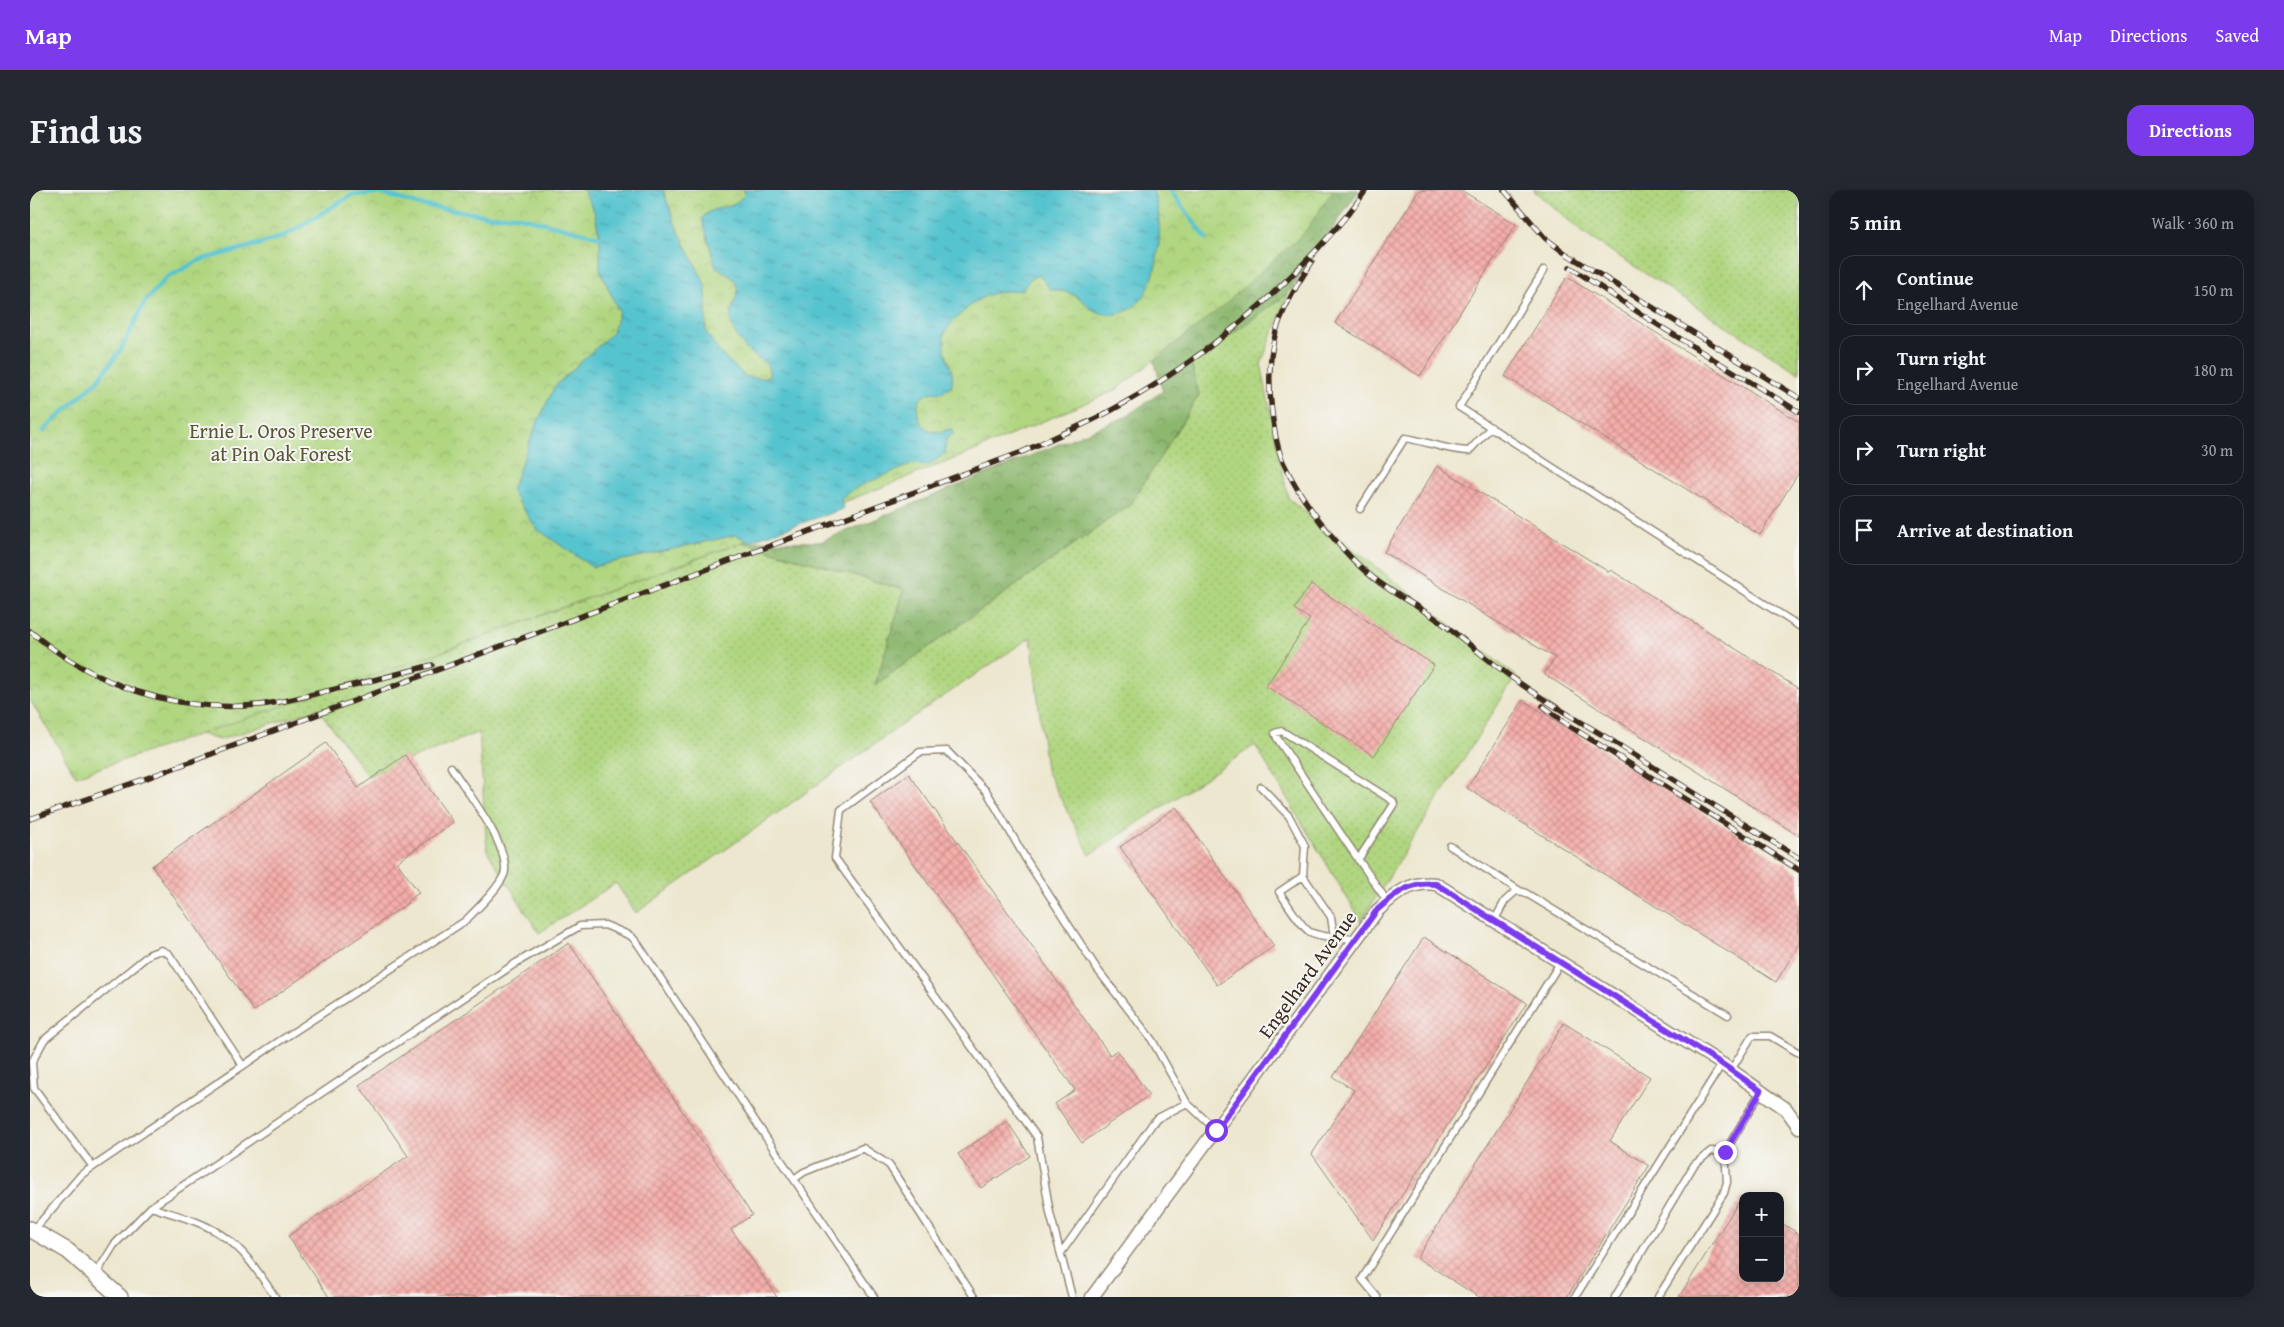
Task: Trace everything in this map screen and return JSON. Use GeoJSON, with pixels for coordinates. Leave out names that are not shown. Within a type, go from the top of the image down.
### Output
{"type":"FeatureCollection","features":[{"type":"Feature","properties":{"kind":"street","name":"Engelhard Avenue"},"geometry":{"type":"LineString","coordinates":[[1092,1297],[1377,910],[1395,893],[1410,886],[1424,883],[1436,884],[1726,1067],[1786,1109],[1799,1126]]}},
{"type":"Feature","properties":{"kind":"street"},"geometry":{"type":"LineString","coordinates":[[32,1230],[68,1251],[120,1297]]}},
{"type":"Feature","properties":{"kind":"lane"},"geometry":{"type":"LineString","coordinates":[[1544,270],[1459,407],[1799,626]]}},
{"type":"Feature","properties":{"kind":"lane"},"geometry":{"type":"LineString","coordinates":[[1360,509],[1405,438],[1426,441],[1455,451],[1470,451],[1491,428]]}},
{"type":"Feature","properties":{"kind":"lane"},"geometry":{"type":"LineString","coordinates":[[1358,860],[1394,804],[1393,801],[1282,731],[1278,731],[1276,733],[1277,738],[1358,860],[1387,901]]}},
{"type":"Feature","properties":{"kind":"lane"},"geometry":{"type":"LineString","coordinates":[[1072,1297],[1050,1213],[1037,1137],[836,858],[841,810],[920,752],[947,751],[987,792],[1027,861],[1092,961],[1152,1040],[1187,1103],[1216,1130]]}},
{"type":"Feature","properties":{"kind":"lane"},"geometry":{"type":"LineString","coordinates":[[32,1230],[82,1175],[93,1167],[243,1066],[465,921],[487,900],[505,872],[502,846],[451,767]]}},
{"type":"Feature","properties":{"kind":"lane"},"geometry":{"type":"LineString","coordinates":[[1261,787],[1289,816],[1305,846],[1303,876],[1331,917],[1334,937]]}},
{"type":"Feature","properties":{"kind":"lane"},"geometry":{"type":"LineString","coordinates":[[1450,846],[1520,891],[1728,1015]]}},
{"type":"Feature","properties":{"kind":"lane"},"geometry":{"type":"LineString","coordinates":[[1303,876],[1279,892],[1308,931],[1334,937],[1356,939]]}},
{"type":"Feature","properties":{"kind":"lane"},"geometry":{"type":"LineString","coordinates":[[1494,921],[1505,901],[1520,891]]}},
{"type":"Feature","properties":{"kind":"lane"},"geometry":{"type":"LineString","coordinates":[[95,1275],[114,1245],[151,1207],[516,963],[580,926],[605,925],[630,936],[638,944],[874,1297]]}},
{"type":"Feature","properties":{"kind":"lane"},"geometry":{"type":"LineString","coordinates":[[93,1167],[34,1088],[32,1062],[44,1040],[150,954],[161,950],[169,954],[243,1066]]}},
{"type":"Feature","properties":{"kind":"lane"},"geometry":{"type":"LineString","coordinates":[[1377,1297],[1362,1279],[1560,963]]}},
{"type":"Feature","properties":{"kind":"lane"},"geometry":{"type":"LineString","coordinates":[[1575,1297],[1726,1067],[1752,1036],[1770,1036],[1799,1053]]}},
{"type":"Feature","properties":{"kind":"lane"},"geometry":{"type":"LineString","coordinates":[[1658,1297],[1724,1193],[1727,1182],[1725,1152],[1761,1091]]}},
{"type":"Feature","properties":{"kind":"lane"},"geometry":{"type":"LineString","coordinates":[[1061,1254],[1153,1123],[1158,1118],[1187,1103]]}},
{"type":"Feature","properties":{"kind":"lane"},"geometry":{"type":"LineString","coordinates":[[794,1179],[804,1172],[863,1148],[889,1165],[974,1297]]}},
{"type":"Feature","properties":{"kind":"lane"},"geometry":{"type":"LineString","coordinates":[[1615,1297],[1694,1165],[1711,1151],[1725,1152]]}},
{"type":"Feature","properties":{"kind":"lane"},"geometry":{"type":"LineString","coordinates":[[151,1207],[200,1224],[222,1235],[242,1251],[275,1297]]}},
{"type":"Feature","properties":{"kind":"green space"},"geometry":{"type":"Polygon","coordinates":[[[30,190],[748,541],[820,542],[1125,417],[1163,391],[1151,350],[1153,190],[1359,190],[1288,294],[1191,362],[1199,395],[1131,504],[875,685],[904,590],[742,542],[427,657],[250,696],[30,190]]]}},
{"type":"Feature","properties":{"kind":"green space","name":"Ernie L. Oros Preserve at Pin Oak Forest"},"geometry":{"type":"Polygon","coordinates":[[[30,190],[1333,190],[1304,233],[1217,311],[1116,390],[967,454],[742,542],[427,657],[76,776],[30,700],[30,190]]]}},
{"type":"Feature","properties":{"kind":"green space"},"geometry":{"type":"Polygon","coordinates":[[[1533,190],[1799,190],[1799,373],[1586,235],[1533,190]]]}},
{"type":"Feature","properties":{"kind":"green space"},"geometry":{"type":"Polygon","coordinates":[[[1288,294],[1261,364],[1288,498],[1516,676],[1361,921],[1255,745],[1090,855],[1046,770],[1031,637],[910,719],[636,913],[616,883],[539,933],[487,851],[479,732],[368,776],[318,709],[219,740],[70,693],[30,603],[250,696],[427,657],[742,542],[904,590],[876,684],[1131,504],[1191,362],[1288,294]]]}},
{"type":"Feature","properties":{"kind":"water"},"geometry":{"type":"Polygon","coordinates":[[[583,190],[663,190],[676,226],[706,286],[706,332],[720,353],[746,377],[763,378],[769,376],[768,367],[746,349],[733,329],[731,311],[738,289],[736,282],[729,275],[716,267],[702,219],[711,211],[736,202],[745,195],[744,190],[1153,190],[1158,209],[1159,243],[1157,261],[1146,293],[1136,305],[1124,312],[1108,314],[1095,311],[1077,296],[1050,289],[1039,275],[1031,278],[1022,290],[988,295],[976,301],[962,313],[950,326],[944,337],[946,354],[952,372],[951,387],[942,393],[931,393],[923,396],[917,411],[919,419],[931,431],[941,432],[952,429],[953,434],[946,439],[945,453],[928,466],[914,464],[857,487],[841,498],[843,509],[748,541],[736,535],[592,567],[537,529],[511,491],[536,425],[555,386],[612,333],[619,312],[600,270],[600,237],[594,211],[583,190]]]}},
{"type":"Feature","properties":{"kind":"building"},"geometry":{"type":"Polygon","coordinates":[[[1419,190],[1461,190],[1516,224],[1420,376],[1335,323],[1419,190]]]}},
{"type":"Feature","properties":{"kind":"building"},"geometry":{"type":"Polygon","coordinates":[[[1567,277],[1799,422],[1799,472],[1760,535],[1505,376],[1567,277]]]}},
{"type":"Feature","properties":{"kind":"building"},"geometry":{"type":"Polygon","coordinates":[[[1437,466],[1609,572],[1611,570],[1799,689],[1799,836],[1544,674],[1555,658],[1384,552],[1437,466]]]}},
{"type":"Feature","properties":{"kind":"building"},"geometry":{"type":"Polygon","coordinates":[[[1311,584],[1434,665],[1374,756],[1266,686],[1310,619],[1294,609],[1311,584]]]}},
{"type":"Feature","properties":{"kind":"building"},"geometry":{"type":"Polygon","coordinates":[[[1523,700],[1799,873],[1799,945],[1776,982],[1467,788],[1523,700]]]}},
{"type":"Feature","properties":{"kind":"building"},"geometry":{"type":"Polygon","coordinates":[[[326,743],[358,788],[405,755],[453,822],[397,862],[419,893],[407,901],[408,903],[254,1011],[152,866],[326,743]]]}},
{"type":"Feature","properties":{"kind":"building"},"geometry":{"type":"Polygon","coordinates":[[[909,774],[1110,1055],[1117,1050],[1149,1095],[1082,1143],[1055,1104],[1075,1090],[870,802],[909,774]]]}},
{"type":"Feature","properties":{"kind":"building"},"geometry":{"type":"Polygon","coordinates":[[[1176,807],[1274,946],[1217,985],[1120,847],[1176,807]]]}},
{"type":"Feature","properties":{"kind":"building"},"geometry":{"type":"Polygon","coordinates":[[[1424,937],[1527,1003],[1373,1240],[1312,1154],[1354,1090],[1333,1077],[1424,937]]]}},
{"type":"Feature","properties":{"kind":"building"},"geometry":{"type":"Polygon","coordinates":[[[569,943],[752,1215],[731,1229],[777,1297],[329,1297],[288,1236],[408,1156],[359,1085],[569,943]]]}},
{"type":"Feature","properties":{"kind":"building"},"geometry":{"type":"Polygon","coordinates":[[[1564,1023],[1650,1077],[1610,1141],[1649,1166],[1567,1297],[1479,1297],[1417,1258],[1564,1023]]]}},
{"type":"Feature","properties":{"kind":"building"},"geometry":{"type":"Polygon","coordinates":[[[1007,1121],[1030,1156],[981,1188],[958,1154],[1007,1121]]]}},
{"type":"Feature","properties":{"kind":"building"},"geometry":{"type":"Polygon","coordinates":[[[1739,1201],[1739,1282],[1784,1282],[1784,1225],[1799,1234],[1799,1297],[1679,1297],[1739,1201]]]}},
{"type":"Feature","properties":{"kind":"waterway"},"geometry":{"type":"LineString","coordinates":[[1170,190],[1206,238]]}},
{"type":"Feature","properties":{"kind":"waterway"},"geometry":{"type":"LineString","coordinates":[[43,431],[98,380],[120,351],[145,302],[166,278],[200,260],[284,236],[352,195],[381,193],[420,205],[491,216],[517,216],[600,237]]}},
{"type":"Feature","properties":{"kind":"railway"},"geometry":{"type":"LineString","coordinates":[[30,819],[147,778],[1022,452],[1083,425],[1107,413],[1170,375],[1218,340],[1264,302],[1307,260],[1338,226],[1366,190]]}},
{"type":"Feature","properties":{"kind":"railway"},"geometry":{"type":"LineString","coordinates":[[1504,190],[1545,238],[1565,253],[1799,398]]}},
{"type":"Feature","properties":{"kind":"railway"},"geometry":{"type":"LineString","coordinates":[[1312,262],[1289,299],[1281,316],[1272,351],[1270,390],[1275,432],[1282,458],[1291,479],[1324,527],[1350,557],[1376,580],[1438,620],[1521,684],[1799,858]]}},
{"type":"Feature","properties":{"kind":"railway"},"geometry":{"type":"LineString","coordinates":[[1570,267],[1650,320],[1799,412]]}},
{"type":"Feature","properties":{"kind":"railway"},"geometry":{"type":"LineString","coordinates":[[30,631],[54,650],[108,680],[136,691],[196,704],[227,706],[273,703],[432,665]]}},
{"type":"Feature","properties":{"kind":"railway"},"geometry":{"type":"LineString","coordinates":[[1543,706],[1568,725],[1799,870]]}},
{"type":"Feature","properties":{"kind":"route"},"geometry":{"type":"LineString","coordinates":[[1216,1130],[1377,910],[1395,893],[1410,886],[1424,883],[1436,884],[1722,1064],[1761,1091],[1725,1152]]}}]}
